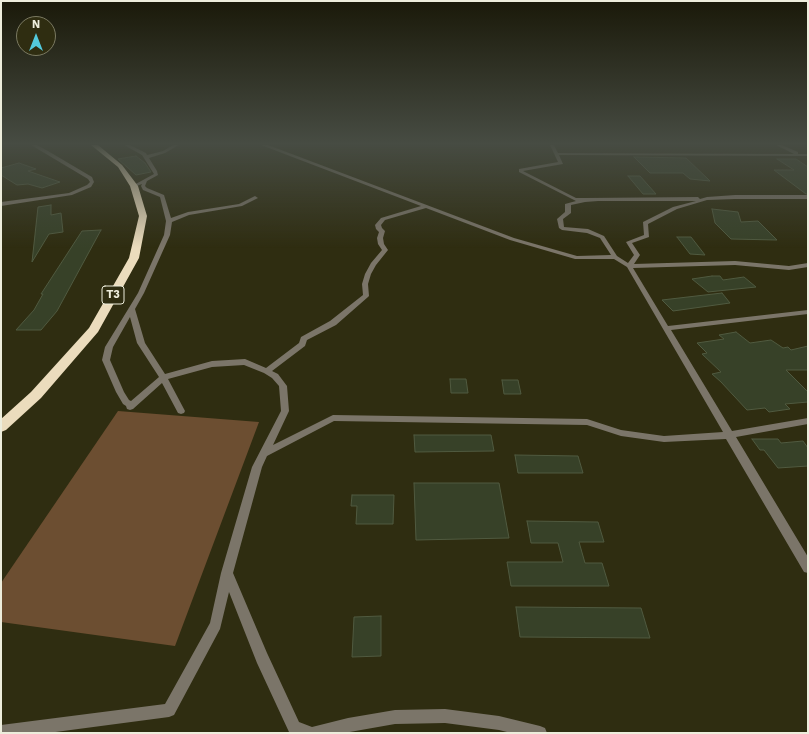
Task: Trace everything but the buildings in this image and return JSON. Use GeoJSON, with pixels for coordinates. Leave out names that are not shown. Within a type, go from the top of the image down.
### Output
{"type":"FeatureCollection","features":[{"type":"Feature","properties":{"kind":"highway","name":"T3"},"geometry":{"type":"LineString","coordinates":[[1,427],[36,395],[94,330],[134,258],[143,216],[134,186],[129,179]]}},
{"type":"Feature","properties":{"kind":"street"},"geometry":{"type":"LineString","coordinates":[[1,204],[70,194],[89,186],[92,182],[91,179]]}},
{"type":"Feature","properties":{"kind":"street"},"geometry":{"type":"LineString","coordinates":[[134,186],[149,179]]}},
{"type":"Feature","properties":{"kind":"street"},"geometry":{"type":"LineString","coordinates":[[352,179],[512,239],[577,258],[615,257]]}},
{"type":"Feature","properties":{"kind":"street"},"geometry":{"type":"LineString","coordinates":[[535,179],[575,199],[585,200]]}},
{"type":"Feature","properties":{"kind":"street"},"geometry":{"type":"LineString","coordinates":[[1,732],[169,710],[216,625],[227,573],[257,467],[285,411],[283,386],[275,376],[245,362],[212,364],[163,378],[131,406],[126,402],[106,360],[109,347],[141,293],[167,234],[169,221],[162,196],[145,189],[143,186],[145,182]]}},
{"type":"Feature","properties":{"kind":"street"},"geometry":{"type":"LineString","coordinates":[[808,197],[585,200],[568,204],[568,213],[560,219],[562,228],[588,231],[602,238],[615,257],[629,266],[808,568]]}},
{"type":"Feature","properties":{"kind":"street"},"geometry":{"type":"LineString","coordinates":[[169,221],[188,214],[240,205],[255,198]]}},
{"type":"Feature","properties":{"kind":"street"},"geometry":{"type":"LineString","coordinates":[[629,266],[637,255],[629,242],[647,236],[645,223],[675,208],[707,199]]}},
{"type":"Feature","properties":{"kind":"street"},"geometry":{"type":"LineString","coordinates":[[267,371],[302,344],[304,339],[333,323],[366,296],[365,284],[368,274],[373,264],[385,250],[381,244],[380,238],[382,231],[379,229],[378,225],[390,216],[424,207]]}},
{"type":"Feature","properties":{"kind":"street"},"geometry":{"type":"LineString","coordinates":[[629,266],[735,263],[789,268],[808,265]]}},
{"type":"Feature","properties":{"kind":"street"},"geometry":{"type":"LineString","coordinates":[[132,309],[141,343],[163,378],[181,411]]}},
{"type":"Feature","properties":{"kind":"street"},"geometry":{"type":"LineString","coordinates":[[666,328],[808,312]]}},
{"type":"Feature","properties":{"kind":"street"},"geometry":{"type":"LineString","coordinates":[[263,454],[333,418],[587,422],[621,433],[664,439],[730,435],[808,421]]}},
{"type":"Feature","properties":{"kind":"street"},"geometry":{"type":"LineString","coordinates":[[227,573],[262,658],[294,727],[309,733]]}},
{"type":"Feature","properties":{"kind":"street"},"geometry":{"type":"LineString","coordinates":[[315,733],[348,725],[395,717],[445,716],[499,723],[540,733]]}},
{"type":"Feature","properties":{"kind":"shaded area"},"geometry":{"type":"Polygon","coordinates":[[[118,411],[259,422],[175,646],[1,622],[1,583],[118,411]]]}}]}
